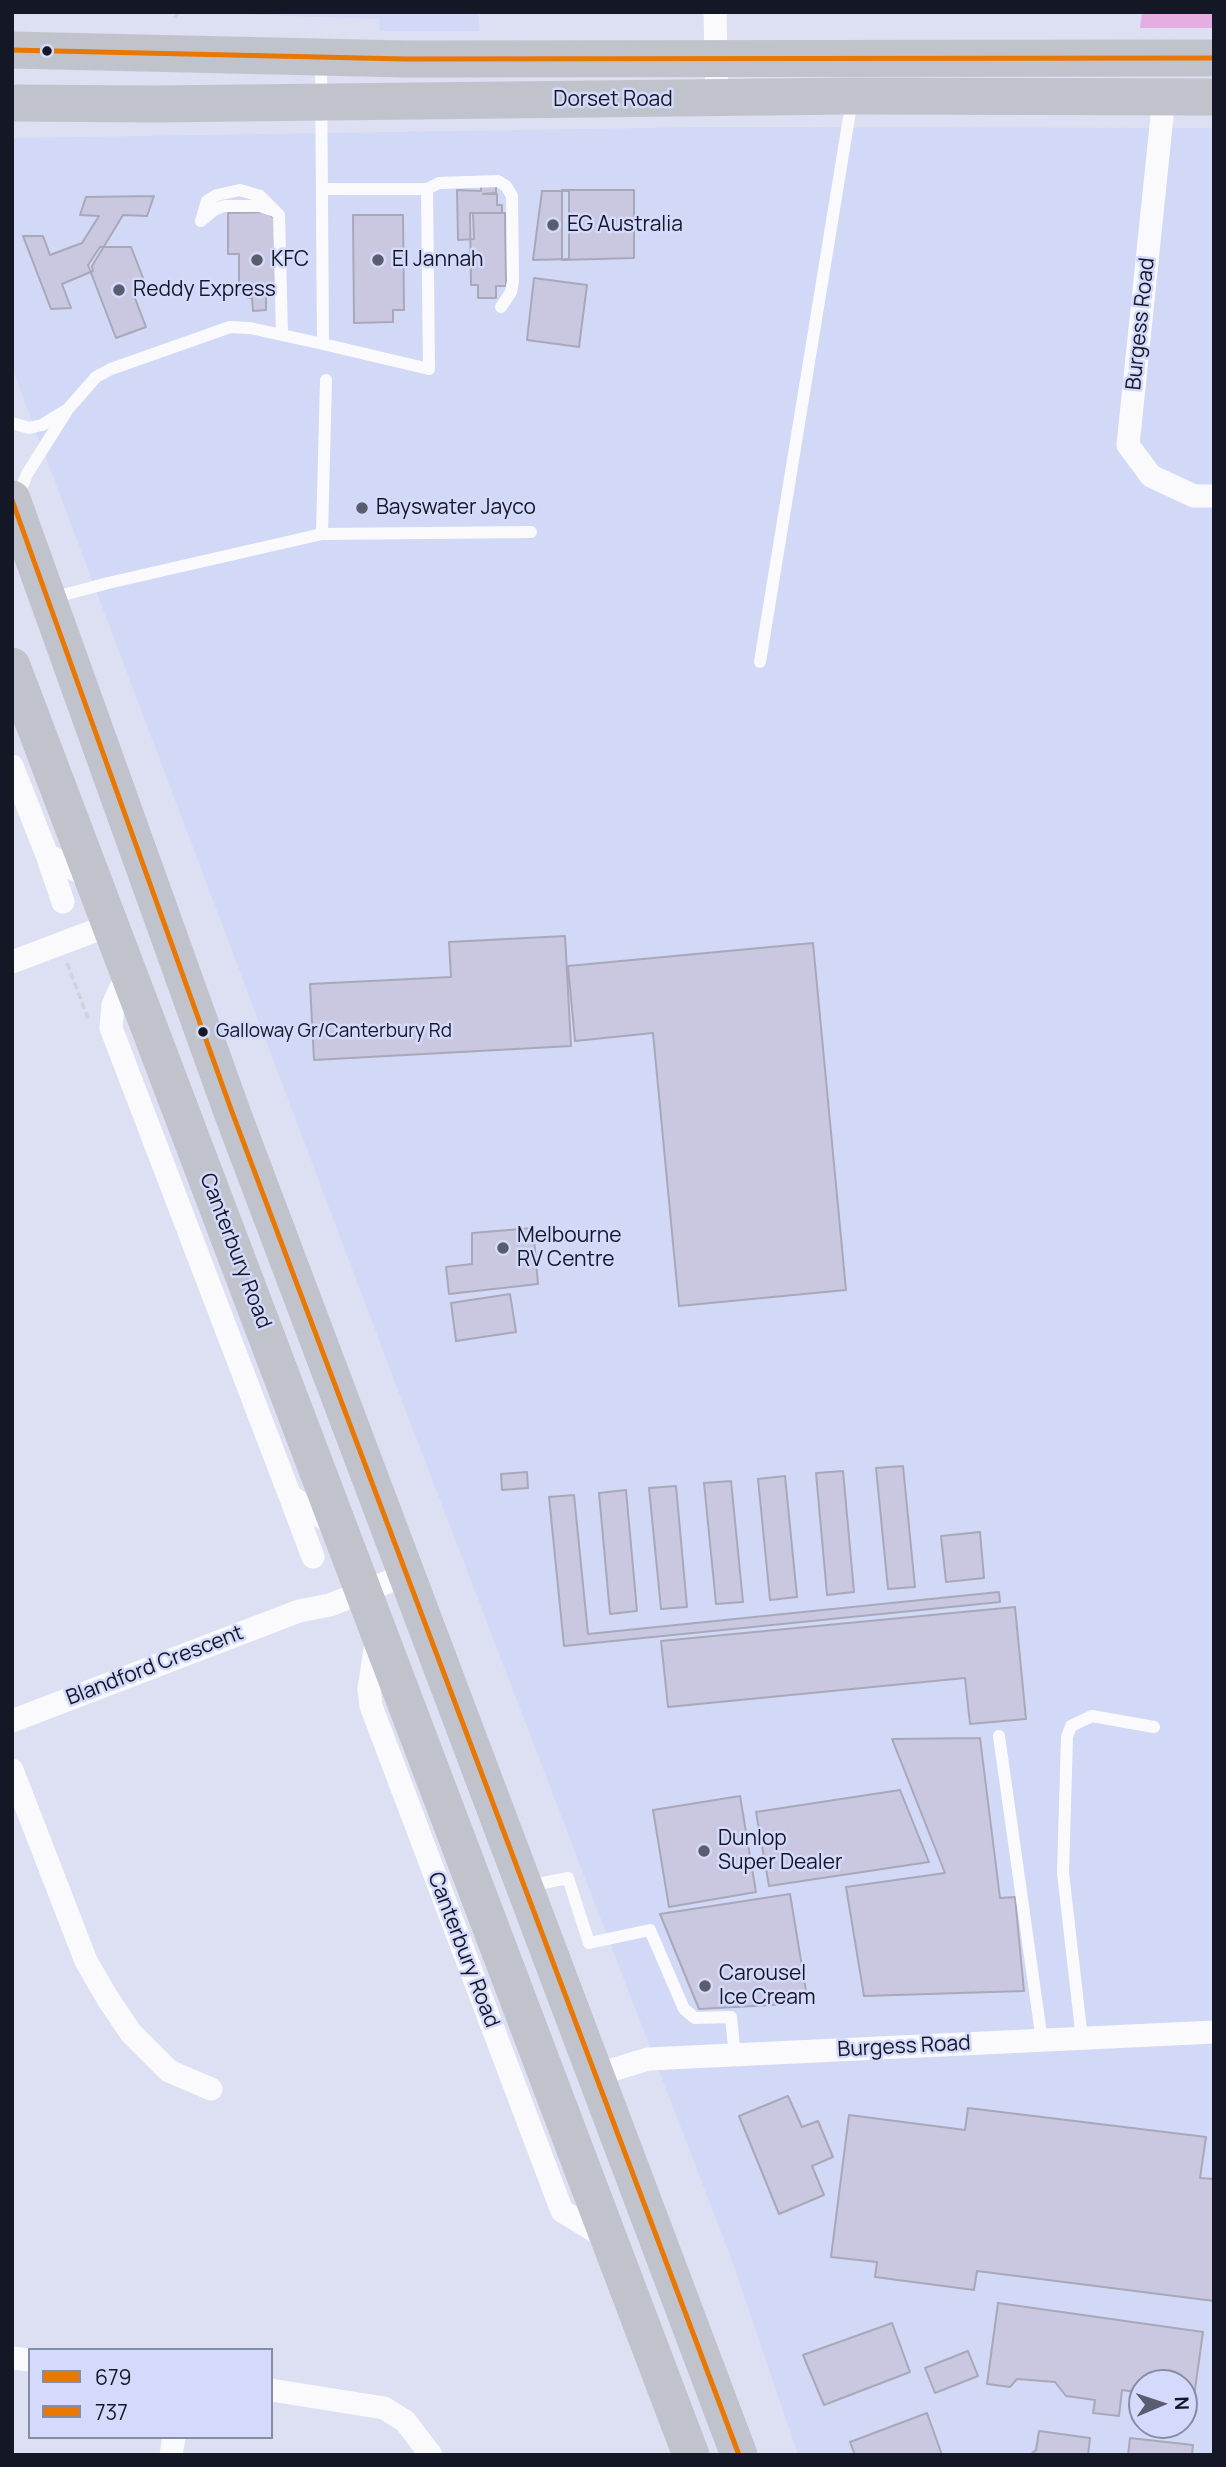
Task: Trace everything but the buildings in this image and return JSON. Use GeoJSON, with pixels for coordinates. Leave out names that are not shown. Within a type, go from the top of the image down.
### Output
{"type":"FeatureCollection","features":[{"type":"Feature","properties":{"kind":"main road","name":"Dorset Road"},"geometry":{"type":"LineString","coordinates":[[12,50],[321,57],[1214,58]]}},
{"type":"Feature","properties":{"kind":"main road"},"geometry":{"type":"LineString","coordinates":[[1164,57],[1164,97]]}},
{"type":"Feature","properties":{"kind":"main road","name":"Dorset Road"},"geometry":{"type":"LineString","coordinates":[[12,103],[853,96],[1214,97]]}},
{"type":"Feature","properties":{"kind":"main road"},"geometry":{"type":"LineString","coordinates":[[14,504],[159,908],[403,1569],[739,2455]]}},
{"type":"Feature","properties":{"kind":"main road","name":"Canterbury Road"},"geometry":{"type":"LineString","coordinates":[[12,666],[691,2455]]}},
{"type":"Feature","properties":{"kind":"main road"},"geometry":{"type":"LineString","coordinates":[[110,925],[159,908]]}},
{"type":"Feature","properties":{"kind":"street"},"geometry":{"type":"LineString","coordinates":[[715,12],[717,99]]}},
{"type":"Feature","properties":{"kind":"street","name":"Burgess Road"},"geometry":{"type":"LineString","coordinates":[[1164,97],[1128,445],[1150,476],[1194,496],[1214,496]]}},
{"type":"Feature","properties":{"kind":"street"},"geometry":{"type":"LineString","coordinates":[[12,766],[64,902]]}},
{"type":"Feature","properties":{"kind":"street"},"geometry":{"type":"LineString","coordinates":[[47,855],[93,879]]}},
{"type":"Feature","properties":{"kind":"street"},"geometry":{"type":"LineString","coordinates":[[12,961],[110,925]]}},
{"type":"Feature","properties":{"kind":"street","name":"Canterbury Road"},"geometry":{"type":"LineString","coordinates":[[128,972],[113,1005],[111,1028],[313,1557]]}},
{"type":"Feature","properties":{"kind":"street"},"geometry":{"type":"LineString","coordinates":[[290,1496],[341,1530]]}},
{"type":"Feature","properties":{"kind":"street","name":"Blandford Crescent"},"geometry":{"type":"LineString","coordinates":[[15,1713],[299,1611],[330,1605],[362,1586],[403,1569]]}},
{"type":"Feature","properties":{"kind":"street"},"geometry":{"type":"LineString","coordinates":[[12,1770],[86,1961],[108,1999],[131,2033],[169,2071],[211,2089]]}},
{"type":"Feature","properties":{"kind":"street","name":"Burgess Road"},"geometry":{"type":"LineString","coordinates":[[596,2075],[648,2059],[1214,2032]]}},
{"type":"Feature","properties":{"kind":"street"},"geometry":{"type":"LineString","coordinates":[[273,2390],[384,2408],[405,2421],[431,2455]]}},
{"type":"Feature","properties":{"kind":"lane"},"geometry":{"type":"LineString","coordinates":[[321,57],[323,344]]}},
{"type":"Feature","properties":{"kind":"lane"},"geometry":{"type":"LineString","coordinates":[[760,662],[853,96]]}},
{"type":"Feature","properties":{"kind":"lane"},"geometry":{"type":"LineString","coordinates":[[323,189],[427,189],[439,183],[498,181],[506,186],[512,196],[513,281],[511,292],[501,307]]}},
{"type":"Feature","properties":{"kind":"lane"},"geometry":{"type":"LineString","coordinates":[[12,423],[30,428],[43,425],[68,409],[104,373],[213,331],[246,327],[429,369],[427,189]]}},
{"type":"Feature","properties":{"kind":"lane"},"geometry":{"type":"LineString","coordinates":[[201,221],[206,201],[227,192],[251,192],[275,211],[281,230],[282,335]]}},
{"type":"Feature","properties":{"kind":"lane"},"geometry":{"type":"LineString","coordinates":[[323,534],[326,380]]}},
{"type":"Feature","properties":{"kind":"lane"},"geometry":{"type":"LineString","coordinates":[[14,504],[27,474],[68,409]]}},
{"type":"Feature","properties":{"kind":"lane"},"geometry":{"type":"LineString","coordinates":[[47,600],[108,583],[323,534],[531,532]]}},
{"type":"Feature","properties":{"kind":"lane"},"geometry":{"type":"LineString","coordinates":[[1082,2039],[1063,1873],[1067,1737],[1071,1726],[1092,1716],[1154,1727]]}},
{"type":"Feature","properties":{"kind":"lane"},"geometry":{"type":"LineString","coordinates":[[999,1736],[1042,2041]]}},
{"type":"Feature","properties":{"kind":"lane"},"geometry":{"type":"LineString","coordinates":[[524,1887],[568,1878],[589,1943],[650,1930],[684,2009],[695,2018],[731,2017],[735,2056]]}},
{"type":"Feature","properties":{"kind":"path"},"geometry":{"type":"LineString","coordinates":[[175,18],[178,12]]}},
{"type":"Feature","properties":{"kind":"shaded area"},"geometry":{"type":"Polygon","coordinates":[[[172,12],[478,12],[480,31],[380,31],[379,19],[172,12]]]}},
{"type":"Feature","properties":{"kind":"shaded area"},"geometry":{"type":"Polygon","coordinates":[[[1142,12],[1214,12],[1214,28],[1140,28],[1142,12]]]}},
{"type":"Feature","properties":{"kind":"shaded area"},"geometry":{"type":"Polygon","coordinates":[[[705,127],[1214,128],[1214,2455],[798,2455],[734,2266],[402,1401],[12,368],[12,138],[705,127]]]}},
{"type":"Feature","properties":{"kind":"transit line","name":"737"},"geometry":{"type":"LineString","coordinates":[[12,50],[405,59],[1214,58]]}},
{"type":"Feature","properties":{"kind":"transit line","name":"679"},"geometry":{"type":"LineString","coordinates":[[12,500],[232,1112],[739,2455]]}},
{"type":"Feature","properties":{"kind":"place","name":"EG Australia"},"geometry":{"type":"Point","coordinates":[553,225]}},
{"type":"Feature","properties":{"kind":"place","name":"KFC"},"geometry":{"type":"Point","coordinates":[257,260]}},
{"type":"Feature","properties":{"kind":"place","name":"El Jannah"},"geometry":{"type":"Point","coordinates":[378,260]}},
{"type":"Feature","properties":{"kind":"place","name":"Reddy Express"},"geometry":{"type":"Point","coordinates":[119,290]}},
{"type":"Feature","properties":{"kind":"place","name":"Bayswater Jayco"},"geometry":{"type":"Point","coordinates":[362,508]}},
{"type":"Feature","properties":{"kind":"place","name":"Galloway Gr/Canterbury Rd"},"geometry":{"type":"Point","coordinates":[203,1032]}},
{"type":"Feature","properties":{"kind":"place","name":"Melbourne RV Centre"},"geometry":{"type":"Point","coordinates":[503,1248]}},
{"type":"Feature","properties":{"kind":"place","name":"Dunlop Super Dealer"},"geometry":{"type":"Point","coordinates":[704,1851]}},
{"type":"Feature","properties":{"kind":"place","name":"Carousel Ice Cream"},"geometry":{"type":"Point","coordinates":[705,1986]}}]}
